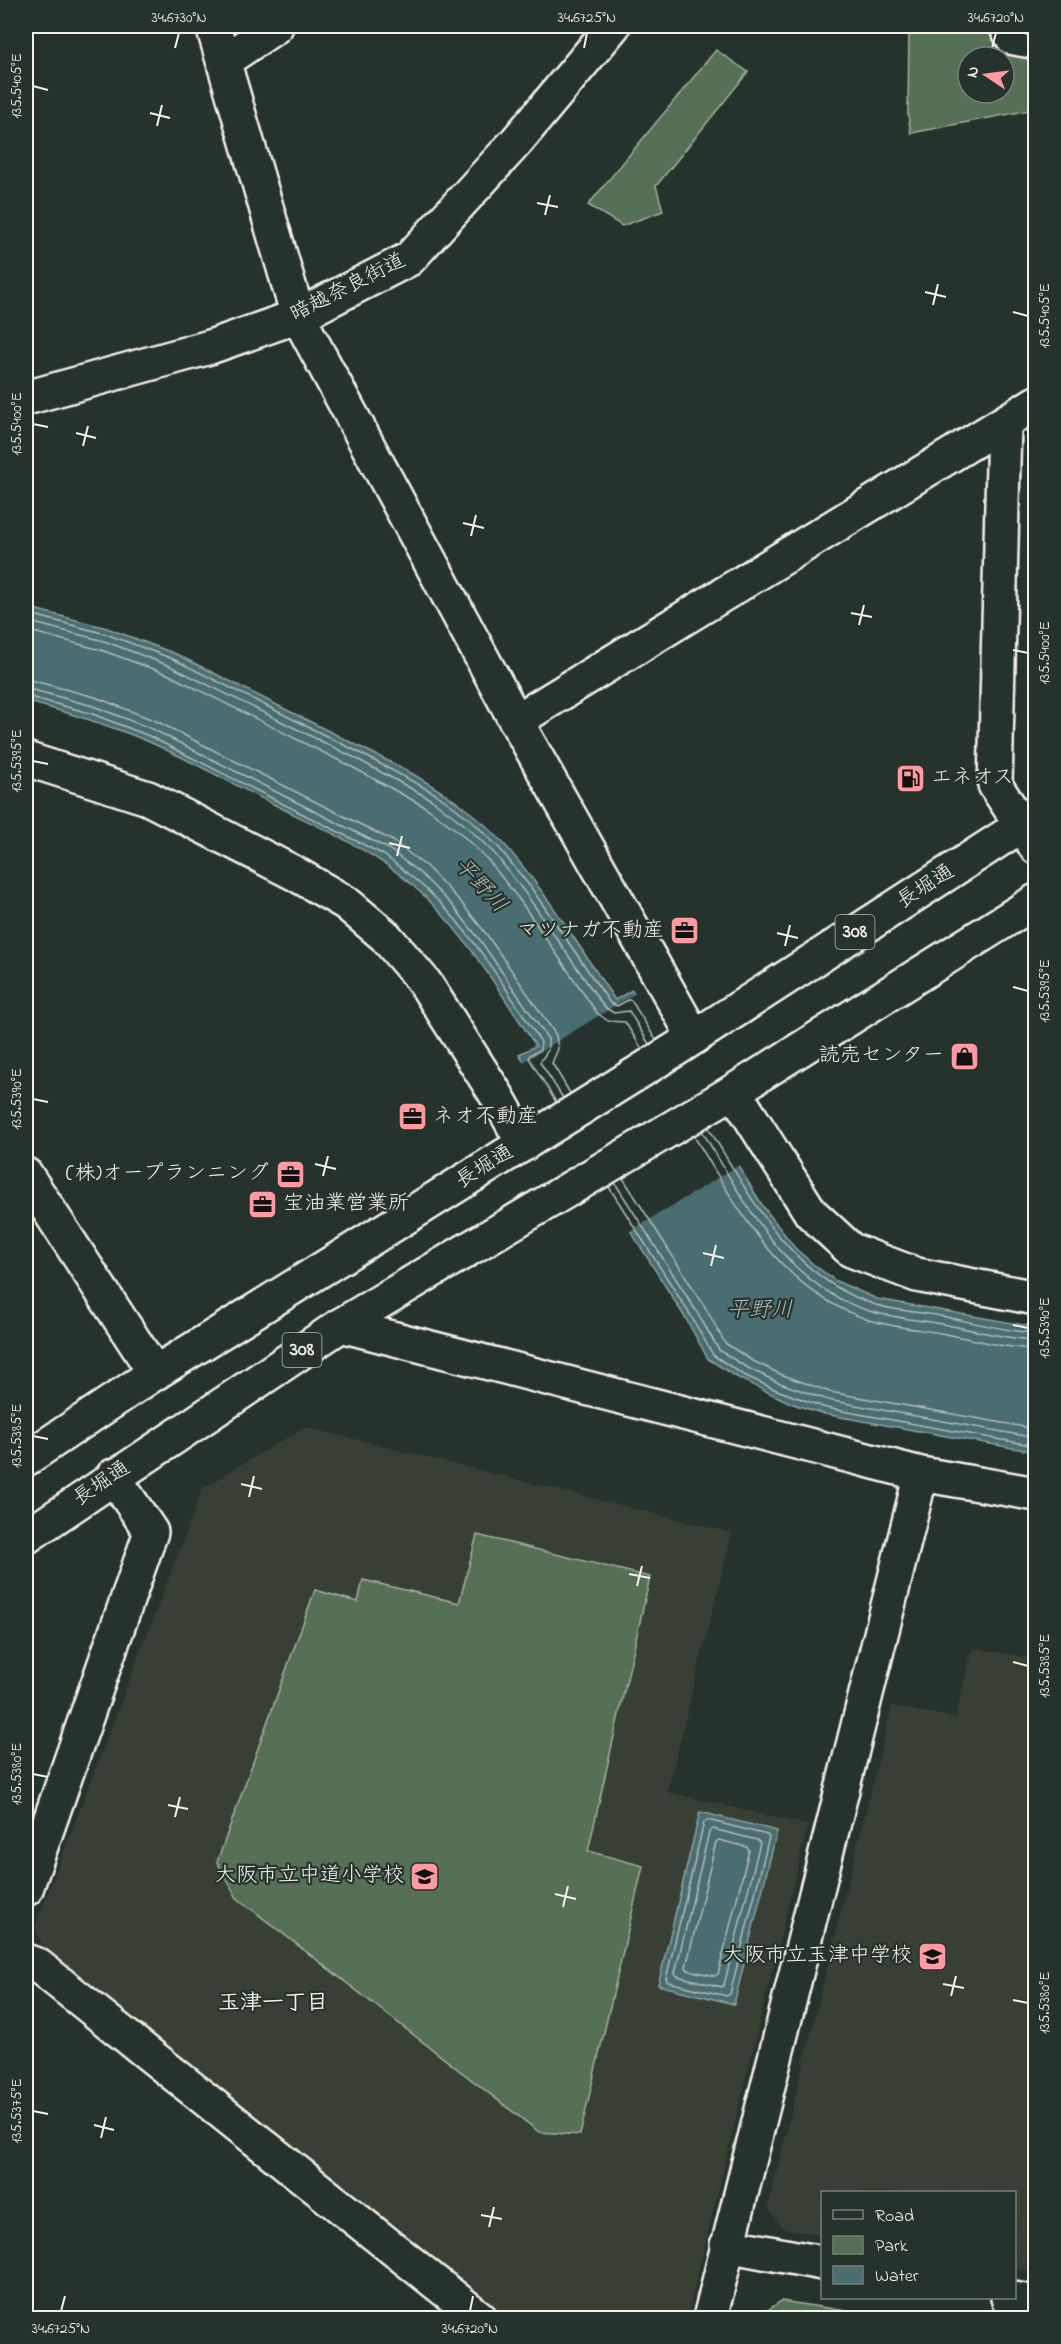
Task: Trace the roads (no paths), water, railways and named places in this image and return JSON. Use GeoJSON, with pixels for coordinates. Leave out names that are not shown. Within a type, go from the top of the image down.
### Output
{"type":"FeatureCollection","features":[{"type":"Feature","properties":{"kind":"main road"},"geometry":{"type":"LineString","coordinates":[[213,26],[298,316],[516,721],[685,1042]]}},
{"type":"Feature","properties":{"kind":"main road"},"geometry":{"type":"LineString","coordinates":[[224,61],[276,26]]}},
{"type":"Feature","properties":{"kind":"main road","name":"暗越奈良街道"},"geometry":{"type":"LineString","coordinates":[[26,398],[210,347],[298,316],[409,259],[516,142],[613,26]]}},
{"type":"Feature","properties":{"kind":"main road"},"geometry":{"type":"LineString","coordinates":[[516,721],[1035,403]]}},
{"type":"Feature","properties":{"kind":"main road"},"geometry":{"type":"LineString","coordinates":[[1004,424],[995,786],[1031,829]]}},
{"type":"Feature","properties":{"kind":"main road"},"geometry":{"type":"LineString","coordinates":[[26,759],[147,798],[296,874],[346,903],[385,936],[425,983],[497,1096],[524,1144]]}},
{"type":"Feature","properties":{"kind":"main road","name":"長堀通"},"geometry":{"type":"LineString","coordinates":[[26,1459],[156,1373],[1031,829]]}},
{"type":"Feature","properties":{"kind":"main road","name":"長堀通"},"geometry":{"type":"LineString","coordinates":[[26,1537],[113,1476],[340,1325],[723,1098],[1035,901]]}},
{"type":"Feature","properties":{"kind":"main road"},"geometry":{"type":"LineString","coordinates":[[723,1098],[811,1213],[851,1250],[917,1275],[1035,1298]]}},
{"type":"Feature","properties":{"kind":"main road"},"geometry":{"type":"LineString","coordinates":[[26,1175],[156,1373]]}},
{"type":"Feature","properties":{"kind":"main road"},"geometry":{"type":"LineString","coordinates":[[340,1325],[921,1474],[1035,1494]]}},
{"type":"Feature","properties":{"kind":"main road"},"geometry":{"type":"LineString","coordinates":[[710,2319],[921,1474]]}},
{"type":"Feature","properties":{"kind":"main road"},"geometry":{"type":"LineString","coordinates":[[26,1889],[151,1532],[113,1476]]}},
{"type":"Feature","properties":{"kind":"main road"},"geometry":{"type":"LineString","coordinates":[[26,1961],[37,1965],[480,2319]]}},
{"type":"Feature","properties":{"kind":"main road"},"geometry":{"type":"LineString","coordinates":[[727,2245],[821,2263]]}},
{"type":"Feature","properties":{"kind":"main road"},"geometry":{"type":"LineString","coordinates":[[1013,2299],[1035,2303]]}},
{"type":"Feature","properties":{"kind":"lane"},"geometry":{"type":"LineString","coordinates":[[999,26],[1009,43],[1035,48]]}},
{"type":"Feature","properties":{"kind":"water","name":"平野川"},"geometry":{"type":"Polygon","coordinates":[[[26,607],[107,628],[176,654],[406,770],[471,813],[505,845],[535,882],[615,1000],[632,990],[762,1205],[795,1248],[836,1281],[877,1299],[1035,1327],[1035,1452],[824,1414],[793,1404],[740,1379],[708,1359],[686,1319],[519,1054],[536,1046],[479,960],[430,901],[396,871],[345,840],[195,764],[147,741],[102,724],[26,701],[26,607]]]}},
{"type":"Feature","properties":{"kind":"water"},"geometry":{"type":"Polygon","coordinates":[[[700,1812],[777,1831],[734,2004],[658,1985],[700,1812]]]}},
{"type":"Feature","properties":{"kind":"place","name":"エネオス"},"geometry":{"type":"Point","coordinates":[910,778]}},
{"type":"Feature","properties":{"kind":"place","name":"マツナガ不動産"},"geometry":{"type":"Point","coordinates":[685,931]}},
{"type":"Feature","properties":{"kind":"place","name":"読売センター"},"geometry":{"type":"Point","coordinates":[965,1056]}},
{"type":"Feature","properties":{"kind":"place","name":"ネオ不動産"},"geometry":{"type":"Point","coordinates":[412,1117]}},
{"type":"Feature","properties":{"kind":"place","name":"(株)オープランニング"},"geometry":{"type":"Point","coordinates":[290,1174]}},
{"type":"Feature","properties":{"kind":"place","name":"宝油業営業所"},"geometry":{"type":"Point","coordinates":[262,1204]}},
{"type":"Feature","properties":{"kind":"place","name":"大阪市立中道小学校"},"geometry":{"type":"Point","coordinates":[425,1876]}},
{"type":"Feature","properties":{"kind":"place","name":"大阪市立玉津中学校"},"geometry":{"type":"Point","coordinates":[933,1956]}},
{"type":"Feature","properties":{"kind":"district","name":"玉津一丁目"},"geometry":{"type":"Point","coordinates":[273,2004]}}]}
